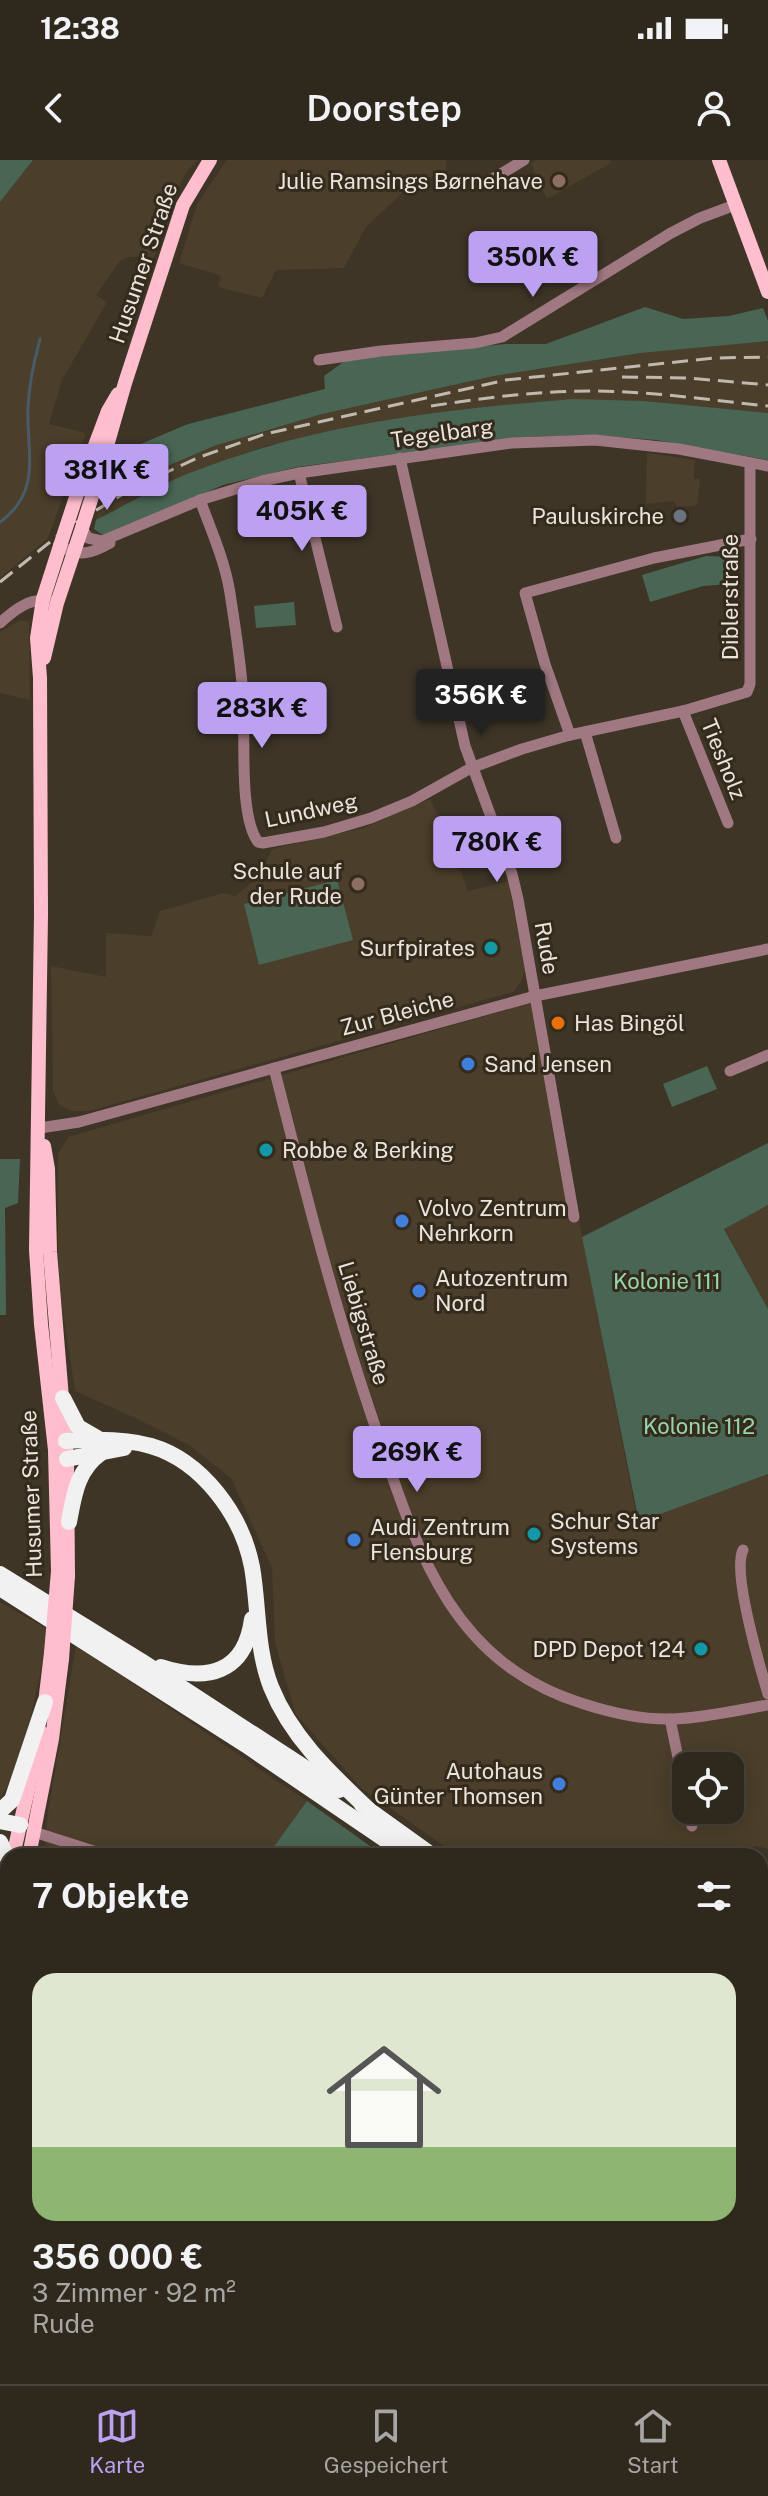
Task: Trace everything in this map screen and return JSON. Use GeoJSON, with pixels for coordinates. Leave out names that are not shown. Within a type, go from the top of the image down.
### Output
{"type":"FeatureCollection","features":[{"type":"Feature","properties":{"kind":"highway"},"geometry":{"type":"LineString","coordinates":[[63,1398],[78,1427],[102,1446]]}},
{"type":"Feature","properties":{"kind":"highway"},"geometry":{"type":"LineString","coordinates":[[69,1522],[76,1487],[83,1471],[102,1446]]}},
{"type":"Feature","properties":{"kind":"highway"},"geometry":{"type":"LineString","coordinates":[[62,1449],[153,1446],[190,1467],[217,1492],[243,1538],[252,1566],[262,1657],[285,1717],[308,1747],[369,1810]]}},
{"type":"Feature","properties":{"kind":"highway"},"geometry":{"type":"LineString","coordinates":[[0,1574],[141,1661],[422,1848]]}},
{"type":"Feature","properties":{"kind":"highway"},"geometry":{"type":"LineString","coordinates":[[0,1588],[246,1745],[397,1848]]}},
{"type":"Feature","properties":{"kind":"highway"},"geometry":{"type":"LineString","coordinates":[[141,1661],[177,1672],[206,1674],[224,1670],[247,1644],[254,1590]]}},
{"type":"Feature","properties":{"kind":"highway"},"geometry":{"type":"LineString","coordinates":[[0,1811],[12,1800],[45,1702]]}},
{"type":"Feature","properties":{"kind":"highway"},"geometry":{"type":"LineString","coordinates":[[0,1821],[24,1830]]}},
{"type":"Feature","properties":{"kind":"highway"},"geometry":{"type":"LineString","coordinates":[[0,1830],[24,1830]]}},
{"type":"Feature","properties":{"kind":"main road","name":"Husumer Straße"},"geometry":{"type":"LineString","coordinates":[[16,1848],[52,1739],[56,1656],[69,1522],[37,1265],[40,678],[37,638],[50,601],[74,554],[183,205],[210,160]]}},
{"type":"Feature","properties":{"kind":"main road"},"geometry":{"type":"LineString","coordinates":[[719,160],[768,292]]}},
{"type":"Feature","properties":{"kind":"main road","name":"Husumer Straße"},"geometry":{"type":"LineString","coordinates":[[50,601],[60,546],[79,488],[108,411],[125,383]]}},
{"type":"Feature","properties":{"kind":"main road","name":"Husumer Straße"},"geometry":{"type":"LineString","coordinates":[[40,1128],[48,1169],[50,1252],[63,1398],[63,1574]]}},
{"type":"Feature","properties":{"kind":"main road","name":"Husumer Straße"},"geometry":{"type":"LineString","coordinates":[[27,1848],[24,1830],[45,1702],[56,1656]]}},
{"type":"Feature","properties":{"kind":"street"},"geometry":{"type":"LineString","coordinates":[[491,180],[524,160]]}},
{"type":"Feature","properties":{"kind":"street"},"geometry":{"type":"LineString","coordinates":[[319,360],[475,343],[502,337],[671,233],[735,205]]}},
{"type":"Feature","properties":{"kind":"street","name":"Tegelbarg"},"geometry":{"type":"LineString","coordinates":[[74,554],[88,553],[225,490],[299,473],[516,443],[595,440],[679,449],[768,466]]}},
{"type":"Feature","properties":{"kind":"street","name":"Rude"},"geometry":{"type":"LineString","coordinates":[[400,458],[471,768],[512,874],[574,1217]]}},
{"type":"Feature","properties":{"kind":"street","name":"Diblerstraße"},"geometry":{"type":"LineString","coordinates":[[471,768],[570,735],[683,711],[747,692],[750,684],[750,463]]}},
{"type":"Feature","properties":{"kind":"street"},"geometry":{"type":"LineString","coordinates":[[299,473],[337,627]]}},
{"type":"Feature","properties":{"kind":"street","name":"Lundweg"},"geometry":{"type":"LineString","coordinates":[[200,500],[229,589],[243,695],[247,807],[254,838],[258,842],[324,832],[371,818],[412,801],[471,768]]}},
{"type":"Feature","properties":{"kind":"street","name":"Tegelbarg"},"geometry":{"type":"LineString","coordinates":[[82,528],[88,538],[102,541],[131,531]]}},
{"type":"Feature","properties":{"kind":"street"},"geometry":{"type":"LineString","coordinates":[[570,735],[525,593],[654,558],[751,539]]}},
{"type":"Feature","properties":{"kind":"street"},"geometry":{"type":"LineString","coordinates":[[60,546],[74,554]]}},
{"type":"Feature","properties":{"kind":"street"},"geometry":{"type":"LineString","coordinates":[[0,623],[26,604],[50,601]]}},
{"type":"Feature","properties":{"kind":"street","name":"Tiesholz"},"geometry":{"type":"LineString","coordinates":[[683,711],[728,823]]}},
{"type":"Feature","properties":{"kind":"street"},"geometry":{"type":"LineString","coordinates":[[585,732],[616,838]]}},
{"type":"Feature","properties":{"kind":"street","name":"Zur Bleiche"},"geometry":{"type":"LineString","coordinates":[[40,1128],[79,1122],[535,996],[768,949]]}},
{"type":"Feature","properties":{"kind":"street"},"geometry":{"type":"LineString","coordinates":[[730,1071],[768,1055]]}},
{"type":"Feature","properties":{"kind":"street","name":"Liebigstraße"},"geometry":{"type":"LineString","coordinates":[[274,1068],[315,1229],[359,1378],[398,1495],[436,1585],[451,1609],[505,1665],[536,1685],[605,1711],[670,1719],[768,1705]]}},
{"type":"Feature","properties":{"kind":"street"},"geometry":{"type":"LineString","coordinates":[[743,1550],[739,1558],[746,1605],[768,1694]]}},
{"type":"Feature","properties":{"kind":"street"},"geometry":{"type":"LineString","coordinates":[[670,1719],[677,1752]]}},
{"type":"Feature","properties":{"kind":"street"},"geometry":{"type":"LineString","coordinates":[[24,1830],[83,1848]]}},
{"type":"Feature","properties":{"kind":"shaded area"},"geometry":{"type":"Polygon","coordinates":[[[33,160],[198,160],[187,171],[170,204],[151,268],[142,257],[120,261],[96,295],[107,302],[62,380],[49,424],[86,433],[48,538],[0,578],[0,202],[33,160]]]}},
{"type":"Feature","properties":{"kind":"shaded area"},"geometry":{"type":"Polygon","coordinates":[[[227,160],[447,160],[446,170],[409,187],[366,227],[344,268],[276,270],[262,298],[218,287],[221,276],[179,263],[197,204],[227,160]]]}},
{"type":"Feature","properties":{"kind":"shaded area","name":"Julie Ramsings Børnehave"},"geometry":{"type":"Polygon","coordinates":[[[536,160],[610,160],[611,163],[547,199],[531,164],[536,160]]]}},
{"type":"Feature","properties":{"kind":"shaded area"},"geometry":{"type":"Polygon","coordinates":[[[768,341],[768,413],[644,401],[269,445],[197,470],[96,520],[102,501],[158,470],[214,446],[322,414],[494,376],[641,353],[768,341]]]}},
{"type":"Feature","properties":{"kind":"shaded area"},"geometry":{"type":"Polygon","coordinates":[[[647,453],[695,460],[694,479],[700,479],[697,505],[677,508],[674,501],[646,504],[647,453]]]}},
{"type":"Feature","properties":{"kind":"shaded area"},"geometry":{"type":"Polygon","coordinates":[[[21,620],[29,622],[30,700],[0,693],[0,632],[21,620]]]}},
{"type":"Feature","properties":{"kind":"shaded area"},"geometry":{"type":"Polygon","coordinates":[[[430,799],[468,891],[508,881],[525,969],[522,980],[513,992],[89,1111],[72,1111],[60,1106],[53,1091],[51,966],[106,977],[106,933],[151,936],[160,911],[223,893],[235,896],[259,877],[272,849],[363,828],[430,799]]]}},
{"type":"Feature","properties":{"kind":"shaded area"},"geometry":{"type":"Polygon","coordinates":[[[540,1000],[582,1237],[638,1522],[768,1474],[768,1848],[447,1848],[360,1787],[295,1713],[275,1642],[272,1568],[231,1478],[189,1445],[75,1391],[60,1294],[58,1154],[68,1137],[540,1000]]]}},
{"type":"Feature","properties":{"kind":"shaded area"},"geometry":{"type":"Polygon","coordinates":[[[768,1205],[768,1309],[724,1228],[768,1205]]]}},
{"type":"Feature","properties":{"kind":"shaded area"},"geometry":{"type":"Polygon","coordinates":[[[0,1602],[47,1629],[30,1720],[12,1778],[0,1799],[0,1602]]]}},
{"type":"Feature","properties":{"kind":"shaded area"},"geometry":{"type":"Polygon","coordinates":[[[76,1645],[307,1801],[273,1848],[58,1848],[45,1845],[76,1645]]]}},
{"type":"Feature","properties":{"kind":"green space"},"geometry":{"type":"Polygon","coordinates":[[[0,160],[33,160],[0,202],[0,160]]]}},
{"type":"Feature","properties":{"kind":"green space"},"geometry":{"type":"Polygon","coordinates":[[[645,307],[683,319],[729,316],[763,308],[768,321],[768,341],[641,353],[494,376],[322,414],[214,446],[158,470],[102,501],[117,454],[188,424],[325,389],[324,376],[346,360],[505,344],[546,344],[645,307]]]}},
{"type":"Feature","properties":{"kind":"green space"},"geometry":{"type":"Polygon","coordinates":[[[573,399],[644,401],[768,413],[768,460],[656,440],[593,435],[526,437],[297,467],[223,485],[111,534],[103,535],[94,529],[96,520],[173,480],[245,453],[291,440],[431,413],[573,399]]]}},
{"type":"Feature","properties":{"kind":"green space"},"geometry":{"type":"Polygon","coordinates":[[[706,556],[729,557],[730,584],[703,586],[650,602],[642,575],[706,556]]]}},
{"type":"Feature","properties":{"kind":"green space"},"geometry":{"type":"Polygon","coordinates":[[[294,602],[296,625],[256,628],[254,606],[294,602]]]}},
{"type":"Feature","properties":{"kind":"green space"},"geometry":{"type":"Polygon","coordinates":[[[337,880],[353,940],[259,965],[244,904],[337,880]]]}},
{"type":"Feature","properties":{"kind":"green space"},"geometry":{"type":"Polygon","coordinates":[[[707,1066],[717,1089],[672,1107],[663,1084],[707,1066]]]}},
{"type":"Feature","properties":{"kind":"green space"},"geometry":{"type":"Polygon","coordinates":[[[768,1143],[768,1205],[724,1229],[768,1309],[768,1474],[639,1522],[582,1237],[768,1143]]]}},
{"type":"Feature","properties":{"kind":"green space"},"geometry":{"type":"Polygon","coordinates":[[[0,1159],[20,1159],[18,1203],[5,1208],[6,1315],[0,1315],[0,1159]]]}},
{"type":"Feature","properties":{"kind":"green space"},"geometry":{"type":"Polygon","coordinates":[[[307,1801],[373,1848],[273,1848],[307,1801]]]}},
{"type":"Feature","properties":{"kind":"waterway"},"geometry":{"type":"LineString","coordinates":[[0,522],[13,510],[27,484],[29,398],[40,339]]}},
{"type":"Feature","properties":{"kind":"railway"},"geometry":{"type":"LineString","coordinates":[[0,582],[70,526],[133,488],[197,458],[265,434],[506,380],[714,358],[768,357]]}},
{"type":"Feature","properties":{"kind":"railway"},"geometry":{"type":"LineString","coordinates":[[622,377],[688,378],[768,385]]}},
{"type":"Feature","properties":{"kind":"railway"},"geometry":{"type":"LineString","coordinates":[[431,406],[550,392],[590,391],[657,394],[768,406]]}},
{"type":"Feature","properties":{"kind":"place","name":"Julie Ramsings Børnehave"},"geometry":{"type":"Point","coordinates":[559,181]}},
{"type":"Feature","properties":{"kind":"place","name":"Pauluskirche"},"geometry":{"type":"Point","coordinates":[680,516]}},
{"type":"Feature","properties":{"kind":"place","name":"Schule auf der Rude"},"geometry":{"type":"Point","coordinates":[358,884]}},
{"type":"Feature","properties":{"kind":"place","name":"Surfpirates"},"geometry":{"type":"Point","coordinates":[491,948]}},
{"type":"Feature","properties":{"kind":"place","name":"Has Bingöl"},"geometry":{"type":"Point","coordinates":[558,1023]}},
{"type":"Feature","properties":{"kind":"place","name":"Sand Jensen"},"geometry":{"type":"Point","coordinates":[468,1064]}},
{"type":"Feature","properties":{"kind":"place","name":"Robbe & Berking"},"geometry":{"type":"Point","coordinates":[266,1150]}},
{"type":"Feature","properties":{"kind":"place","name":"Volvo Zentrum Nehrkorn"},"geometry":{"type":"Point","coordinates":[402,1221]}},
{"type":"Feature","properties":{"kind":"place","name":"Autozentrum Nord"},"geometry":{"type":"Point","coordinates":[419,1291]}},
{"type":"Feature","properties":{"kind":"place","name":"Schur Star Systems"},"geometry":{"type":"Point","coordinates":[534,1534]}},
{"type":"Feature","properties":{"kind":"place","name":"Audi Zentrum Flensburg"},"geometry":{"type":"Point","coordinates":[354,1540]}},
{"type":"Feature","properties":{"kind":"place","name":"DPD Depot 124"},"geometry":{"type":"Point","coordinates":[701,1649]}},
{"type":"Feature","properties":{"kind":"place","name":"Autohaus Günter Thomsen"},"geometry":{"type":"Point","coordinates":[559,1784]}},
{"type":"Feature","properties":{"kind":"park label","name":"Kolonie 111"},"geometry":{"type":"Point","coordinates":[667,1281]}},
{"type":"Feature","properties":{"kind":"park label","name":"Kolonie 112"},"geometry":{"type":"Point","coordinates":[699,1426]}}]}
